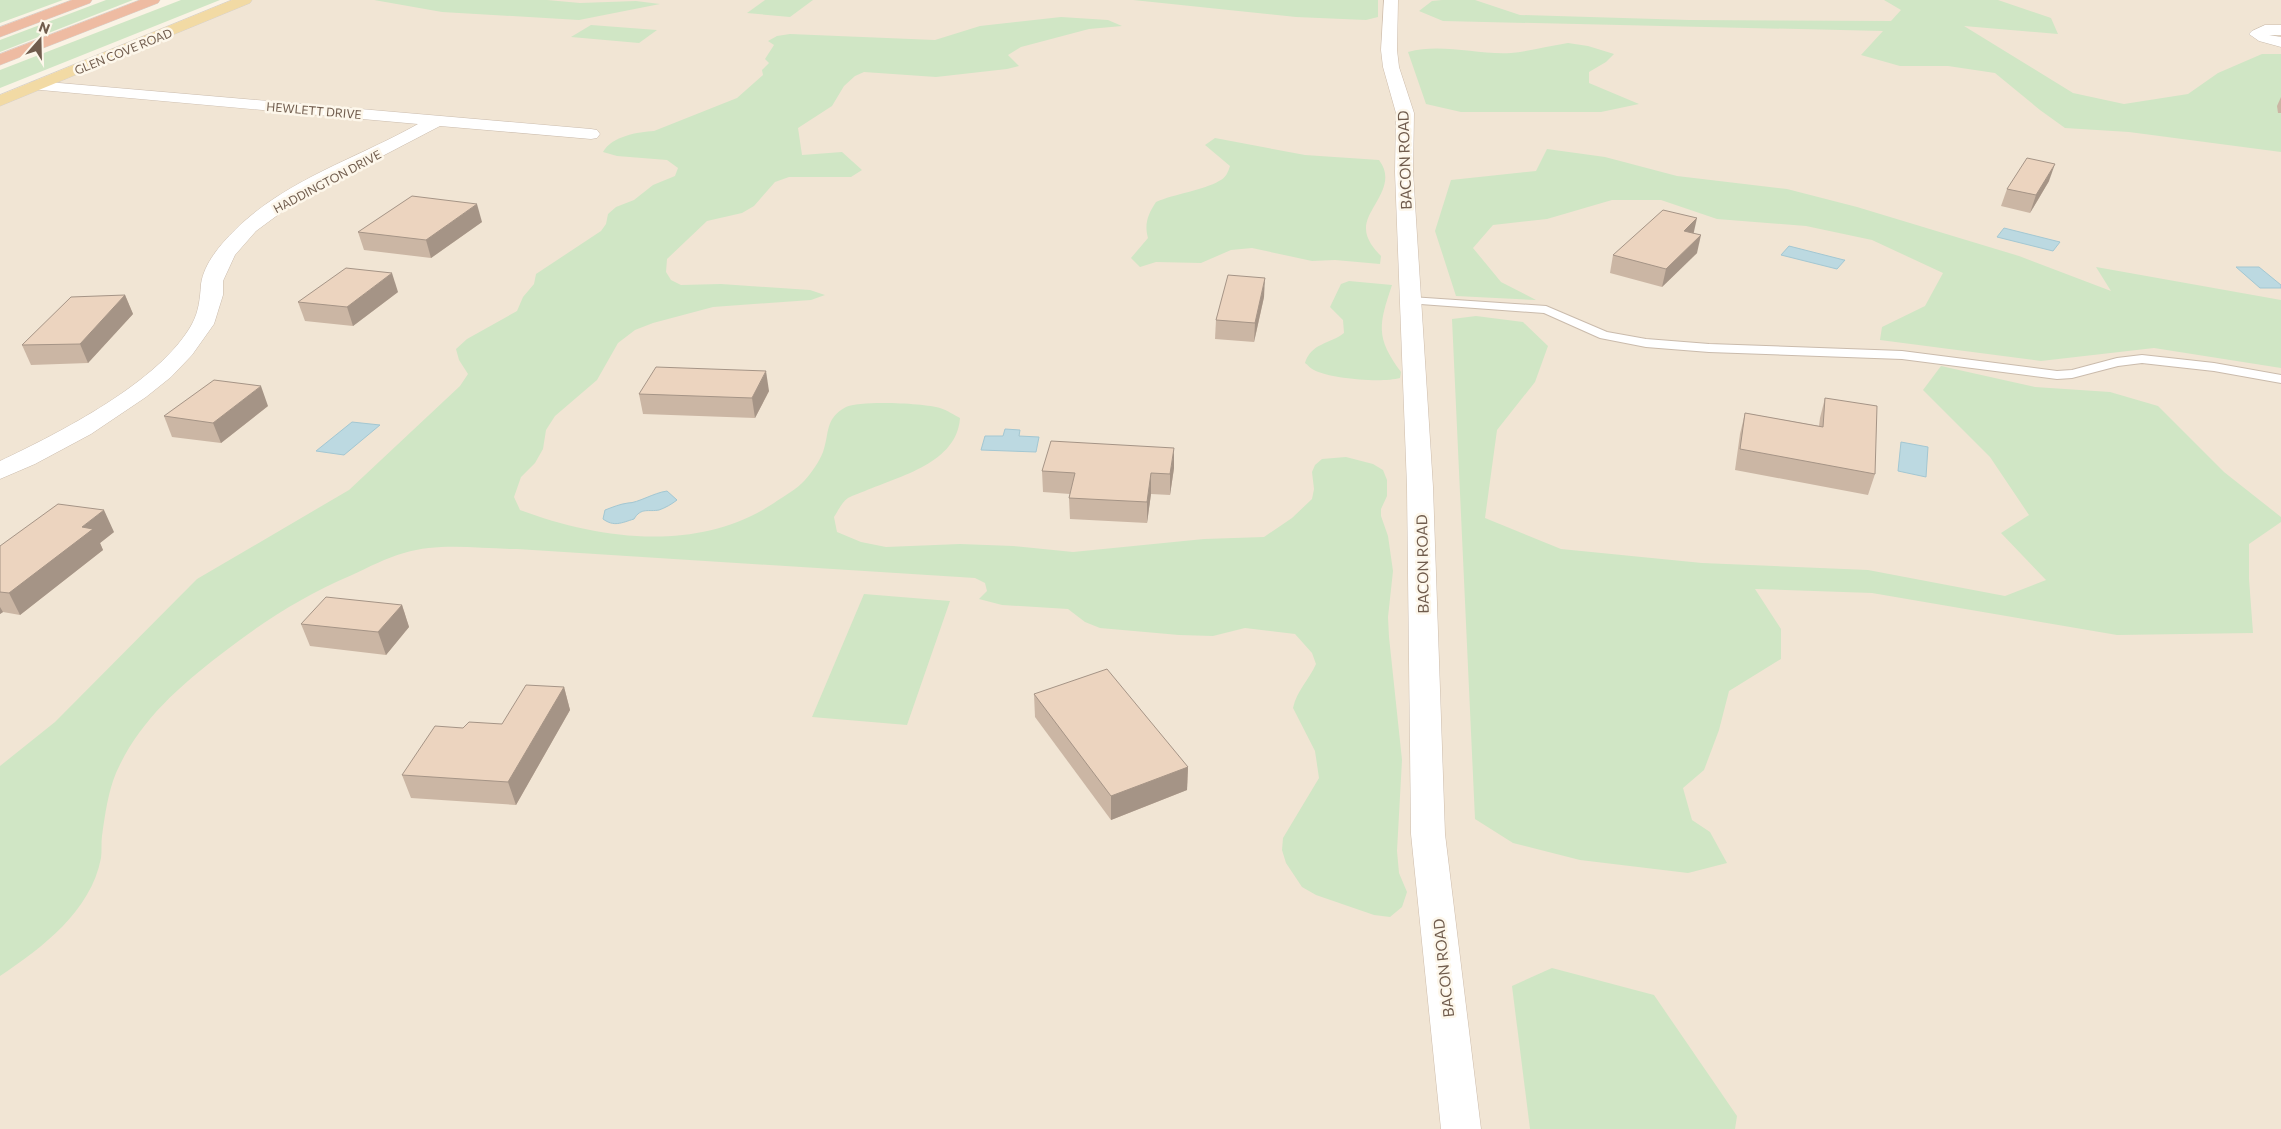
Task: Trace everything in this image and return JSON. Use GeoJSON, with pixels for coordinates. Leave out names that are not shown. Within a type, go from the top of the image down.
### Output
{"type":"FeatureCollection","features":[{"type":"Feature","properties":{"kind":"highway"},"geometry":{"type":"LineString","coordinates":[[0,32],[85,0]]}},
{"type":"Feature","properties":{"kind":"highway"},"geometry":{"type":"LineString","coordinates":[[0,60],[153,0]]}},
{"type":"Feature","properties":{"kind":"main road","name":"GLEN COVE ROAD"},"geometry":{"type":"LineString","coordinates":[[0,101],[245,0]]}},
{"type":"Feature","properties":{"kind":"street","name":"BACON ROAD"},"geometry":{"type":"LineString","coordinates":[[1391,0],[1389,50],[1391,67],[1405,113],[1404,172],[1420,487],[1428,834],[1461,1129]]}},
{"type":"Feature","properties":{"kind":"street"},"geometry":{"type":"LineString","coordinates":[[2281,30],[2265,30],[2257,34],[2264,38],[2281,42]]}},
{"type":"Feature","properties":{"kind":"street","name":"HEWLETT DRIVE"},"geometry":{"type":"LineString","coordinates":[[36,86],[592,134]]}},
{"type":"Feature","properties":{"kind":"street","name":"HADDINGTON DRIVE"},"geometry":{"type":"LineString","coordinates":[[0,471],[60,440],[110,411],[138,392],[179,356],[202,326],[211,296],[212,280],[229,247],[271,210],[300,193],[405,140],[437,121]]}},
{"type":"Feature","properties":{"kind":"lane"},"geometry":{"type":"LineString","coordinates":[[1411,301],[1546,310],[1604,335],[1646,343],[1709,348],[1902,355],[2057,375],[2072,374],[2117,362],[2142,359],[2214,367],[2281,379]]}},
{"type":"Feature","properties":{"kind":"shaded area"},"geometry":{"type":"Polygon","coordinates":[[[245,0],[2281,0],[2281,1129],[0,1129],[0,101],[245,0]]]}},
{"type":"Feature","properties":{"kind":"green space"},"geometry":{"type":"Polygon","coordinates":[[[0,0],[63,0],[0,23],[0,0]]]}},
{"type":"Feature","properties":{"kind":"green space"},"geometry":{"type":"Polygon","coordinates":[[[106,0],[133,0],[0,52],[0,40],[106,0]]]}},
{"type":"Feature","properties":{"kind":"green space"},"geometry":{"type":"Polygon","coordinates":[[[181,0],[220,0],[0,88],[0,70],[181,0]]]}},
{"type":"Feature","properties":{"kind":"green space"},"geometry":{"type":"Polygon","coordinates":[[[374,0],[547,0],[580,3],[636,1],[660,4],[579,20],[442,12],[374,0]]]}},
{"type":"Feature","properties":{"kind":"green space"},"geometry":{"type":"Polygon","coordinates":[[[765,0],[813,0],[790,17],[747,13],[765,0]]]}},
{"type":"Feature","properties":{"kind":"green space"},"geometry":{"type":"Polygon","coordinates":[[[1133,0],[1378,0],[1378,17],[1366,20],[1296,17],[1133,0]]]}},
{"type":"Feature","properties":{"kind":"green space"},"geometry":{"type":"Polygon","coordinates":[[[1475,0],[1520,15],[1689,20],[1891,21],[1901,10],[1884,0],[1998,0],[2051,18],[2058,34],[1964,26],[2073,93],[2124,104],[2188,94],[2218,73],[2262,54],[2281,54],[2281,152],[2129,132],[2065,128],[1995,73],[1948,66],[1900,66],[1861,55],[1883,31],[1443,21],[1419,11],[1432,1],[1475,0]]]}},
{"type":"Feature","properties":{"kind":"green space"},"geometry":{"type":"Polygon","coordinates":[[[1061,17],[1108,20],[1122,26],[1089,29],[1021,47],[1008,55],[1019,66],[1007,69],[936,77],[864,72],[855,76],[844,86],[832,106],[798,128],[802,155],[842,152],[862,170],[851,177],[789,177],[775,182],[754,206],[742,213],[707,221],[667,259],[666,272],[671,280],[681,285],[721,284],[810,290],[825,295],[811,300],[713,307],[653,323],[635,330],[618,343],[597,380],[555,416],[546,430],[543,449],[535,463],[521,477],[514,497],[520,510],[583,529],[649,536],[682,535],[714,529],[745,519],[774,503],[798,486],[810,474],[823,452],[829,427],[834,416],[846,407],[878,403],[932,406],[960,418],[956,433],[949,446],[938,457],[910,473],[848,498],[834,517],[837,532],[861,542],[886,547],[960,544],[1013,546],[1073,552],[1204,539],[1264,537],[1292,518],[1312,499],[1314,489],[1312,472],[1315,465],[1322,459],[1346,457],[1373,464],[1383,470],[1387,480],[1387,496],[1381,509],[1381,516],[1388,536],[1393,571],[1388,617],[1402,760],[1397,851],[1399,873],[1407,892],[1402,907],[1390,917],[1374,915],[1316,895],[1302,887],[1286,863],[1282,850],[1283,838],[1319,778],[1315,751],[1293,708],[1297,696],[1316,664],[1312,653],[1295,634],[1245,628],[1213,636],[1179,635],[1100,628],[1085,622],[1068,609],[1002,605],[979,599],[987,591],[985,583],[975,578],[517,549],[446,547],[418,550],[397,555],[316,592],[283,610],[252,631],[204,667],[174,694],[147,722],[135,738],[116,773],[106,812],[101,858],[96,877],[87,895],[76,911],[48,940],[0,976],[0,766],[55,722],[197,579],[349,490],[460,386],[468,374],[459,360],[456,349],[467,339],[517,311],[523,297],[534,284],[536,274],[601,231],[606,224],[608,214],[616,207],[634,200],[653,185],[675,176],[678,168],[667,160],[617,156],[603,152],[607,147],[626,136],[654,131],[737,98],[763,75],[762,70],[769,63],[765,59],[774,45],[768,41],[777,36],[790,34],[935,40],[980,26],[1061,17]]]}},
{"type":"Feature","properties":{"kind":"green space"},"geometry":{"type":"Polygon","coordinates":[[[591,25],[657,30],[639,43],[571,37],[591,25]]]}},
{"type":"Feature","properties":{"kind":"green space"},"geometry":{"type":"Polygon","coordinates":[[[1568,43],[1588,46],[1614,54],[1606,62],[1589,72],[1589,83],[1639,104],[1601,112],[1461,112],[1426,104],[1408,52],[1447,49],[1511,53],[1568,43]]]}},
{"type":"Feature","properties":{"kind":"green space"},"geometry":{"type":"Polygon","coordinates":[[[1215,138],[1305,155],[1379,160],[1384,170],[1385,179],[1380,196],[1367,221],[1366,233],[1373,247],[1381,256],[1380,264],[1335,260],[1312,261],[1252,248],[1231,250],[1201,263],[1156,262],[1140,267],[1131,258],[1148,238],[1146,228],[1148,219],[1156,202],[1213,184],[1226,175],[1230,166],[1205,145],[1215,138]]]}},
{"type":"Feature","properties":{"kind":"green space"},"geometry":{"type":"Polygon","coordinates":[[[1547,149],[1605,157],[1677,176],[1787,189],[1857,207],[2019,256],[2111,291],[2096,267],[2281,300],[2281,368],[2154,348],[2041,361],[1880,340],[1882,327],[1925,306],[1943,273],[1872,240],[1806,226],[1717,219],[1661,200],[1612,200],[1547,219],[1493,225],[1473,248],[1501,282],[1536,300],[1456,296],[1435,231],[1451,180],[1536,171],[1547,149]]]}},
{"type":"Feature","properties":{"kind":"green space"},"geometry":{"type":"Polygon","coordinates":[[[1349,281],[1392,285],[1384,310],[1382,330],[1387,349],[1401,372],[1400,378],[1381,380],[1344,378],[1322,373],[1305,363],[1312,351],[1344,333],[1343,320],[1330,307],[1341,284],[1349,281]]]}},
{"type":"Feature","properties":{"kind":"green space"},"geometry":{"type":"Polygon","coordinates":[[[1476,316],[1523,322],[1548,346],[1535,382],[1497,430],[1485,518],[1561,549],[1702,563],[1868,570],[2005,596],[2046,580],[2001,533],[2029,515],[1990,457],[1923,390],[1941,366],[2035,387],[2110,392],[2158,406],[2224,472],[2281,517],[2281,522],[2249,544],[2249,579],[2253,633],[2117,635],[1872,593],[1755,589],[1781,629],[1781,659],[1729,691],[1719,730],[1704,770],[1683,788],[1692,820],[1710,832],[1727,863],[1688,873],[1580,860],[1513,843],[1475,819],[1452,319],[1476,316]]]}},
{"type":"Feature","properties":{"kind":"green space"},"geometry":{"type":"Polygon","coordinates":[[[864,594],[950,601],[907,725],[812,717],[864,594]]]}},
{"type":"Feature","properties":{"kind":"green space"},"geometry":{"type":"Polygon","coordinates":[[[1552,968],[1654,995],[1737,1116],[1735,1129],[1530,1129],[1512,986],[1552,968]]]}},
{"type":"Feature","properties":{"kind":"water"},"geometry":{"type":"Polygon","coordinates":[[[2004,228],[2060,242],[2053,251],[1997,237],[2004,228]]]}},
{"type":"Feature","properties":{"kind":"water"},"geometry":{"type":"Polygon","coordinates":[[[1789,246],[1845,260],[1837,269],[1781,255],[1789,246]]]}},
{"type":"Feature","properties":{"kind":"water"},"geometry":{"type":"Polygon","coordinates":[[[2236,267],[2259,267],[2281,285],[2281,288],[2260,288],[2236,267]]]}},
{"type":"Feature","properties":{"kind":"water"},"geometry":{"type":"Polygon","coordinates":[[[352,422],[380,425],[344,455],[316,451],[352,422]]]}},
{"type":"Feature","properties":{"kind":"water"},"geometry":{"type":"Polygon","coordinates":[[[1005,429],[1020,430],[1019,436],[1039,437],[1036,452],[981,450],[985,436],[1003,436],[1005,429]]]}},
{"type":"Feature","properties":{"kind":"water"},"geometry":{"type":"Polygon","coordinates":[[[1901,442],[1928,447],[1926,477],[1898,471],[1901,442]]]}},
{"type":"Feature","properties":{"kind":"water"},"geometry":{"type":"Polygon","coordinates":[[[667,491],[677,500],[664,508],[642,511],[634,519],[621,523],[614,524],[603,519],[605,510],[667,491]]]}},
{"type":"Feature","properties":{"kind":"building"},"geometry":{"type":"Polygon","coordinates":[[[2027,158],[2055,164],[2036,195],[2007,189],[2027,158]]]}},
{"type":"Feature","properties":{"kind":"building"},"geometry":{"type":"Polygon","coordinates":[[[412,196],[477,204],[426,240],[358,232],[412,196]]]}},
{"type":"Feature","properties":{"kind":"building"},"geometry":{"type":"Polygon","coordinates":[[[1663,210],[1697,218],[1684,231],[1701,235],[1666,269],[1613,255],[1663,210]]]}},
{"type":"Feature","properties":{"kind":"building"},"geometry":{"type":"Polygon","coordinates":[[[346,268],[392,273],[347,307],[298,302],[346,268]]]}},
{"type":"Feature","properties":{"kind":"building"},"geometry":{"type":"Polygon","coordinates":[[[1228,275],[1265,278],[1255,323],[1216,320],[1228,275]]]}},
{"type":"Feature","properties":{"kind":"building"},"geometry":{"type":"Polygon","coordinates":[[[125,295],[80,344],[22,345],[71,297],[125,295]]]}},
{"type":"Feature","properties":{"kind":"building"},"geometry":{"type":"Polygon","coordinates":[[[656,367],[766,371],[752,398],[639,394],[656,367]]]}},
{"type":"Feature","properties":{"kind":"building"},"geometry":{"type":"Polygon","coordinates":[[[214,380],[261,386],[213,423],[164,416],[214,380]]]}},
{"type":"Feature","properties":{"kind":"building"},"geometry":{"type":"Polygon","coordinates":[[[1825,398],[1877,406],[1875,474],[1740,449],[1745,413],[1823,427],[1825,398]]]}},
{"type":"Feature","properties":{"kind":"building"},"geometry":{"type":"Polygon","coordinates":[[[1051,441],[1174,448],[1170,474],[1151,473],[1147,502],[1069,498],[1075,473],[1042,471],[1051,441]]]}},
{"type":"Feature","properties":{"kind":"building"},"geometry":{"type":"Polygon","coordinates":[[[58,504],[104,510],[82,527],[93,529],[9,593],[0,592],[0,546],[58,504]]]}},
{"type":"Feature","properties":{"kind":"building"},"geometry":{"type":"Polygon","coordinates":[[[326,597],[402,605],[378,632],[301,624],[326,597]]]}},
{"type":"Feature","properties":{"kind":"building"},"geometry":{"type":"Polygon","coordinates":[[[1107,669],[1188,767],[1111,796],[1034,694],[1107,669]]]}},
{"type":"Feature","properties":{"kind":"building"},"geometry":{"type":"Polygon","coordinates":[[[526,685],[564,687],[508,782],[402,775],[435,726],[463,728],[469,722],[502,724],[526,685]]]}}]}
